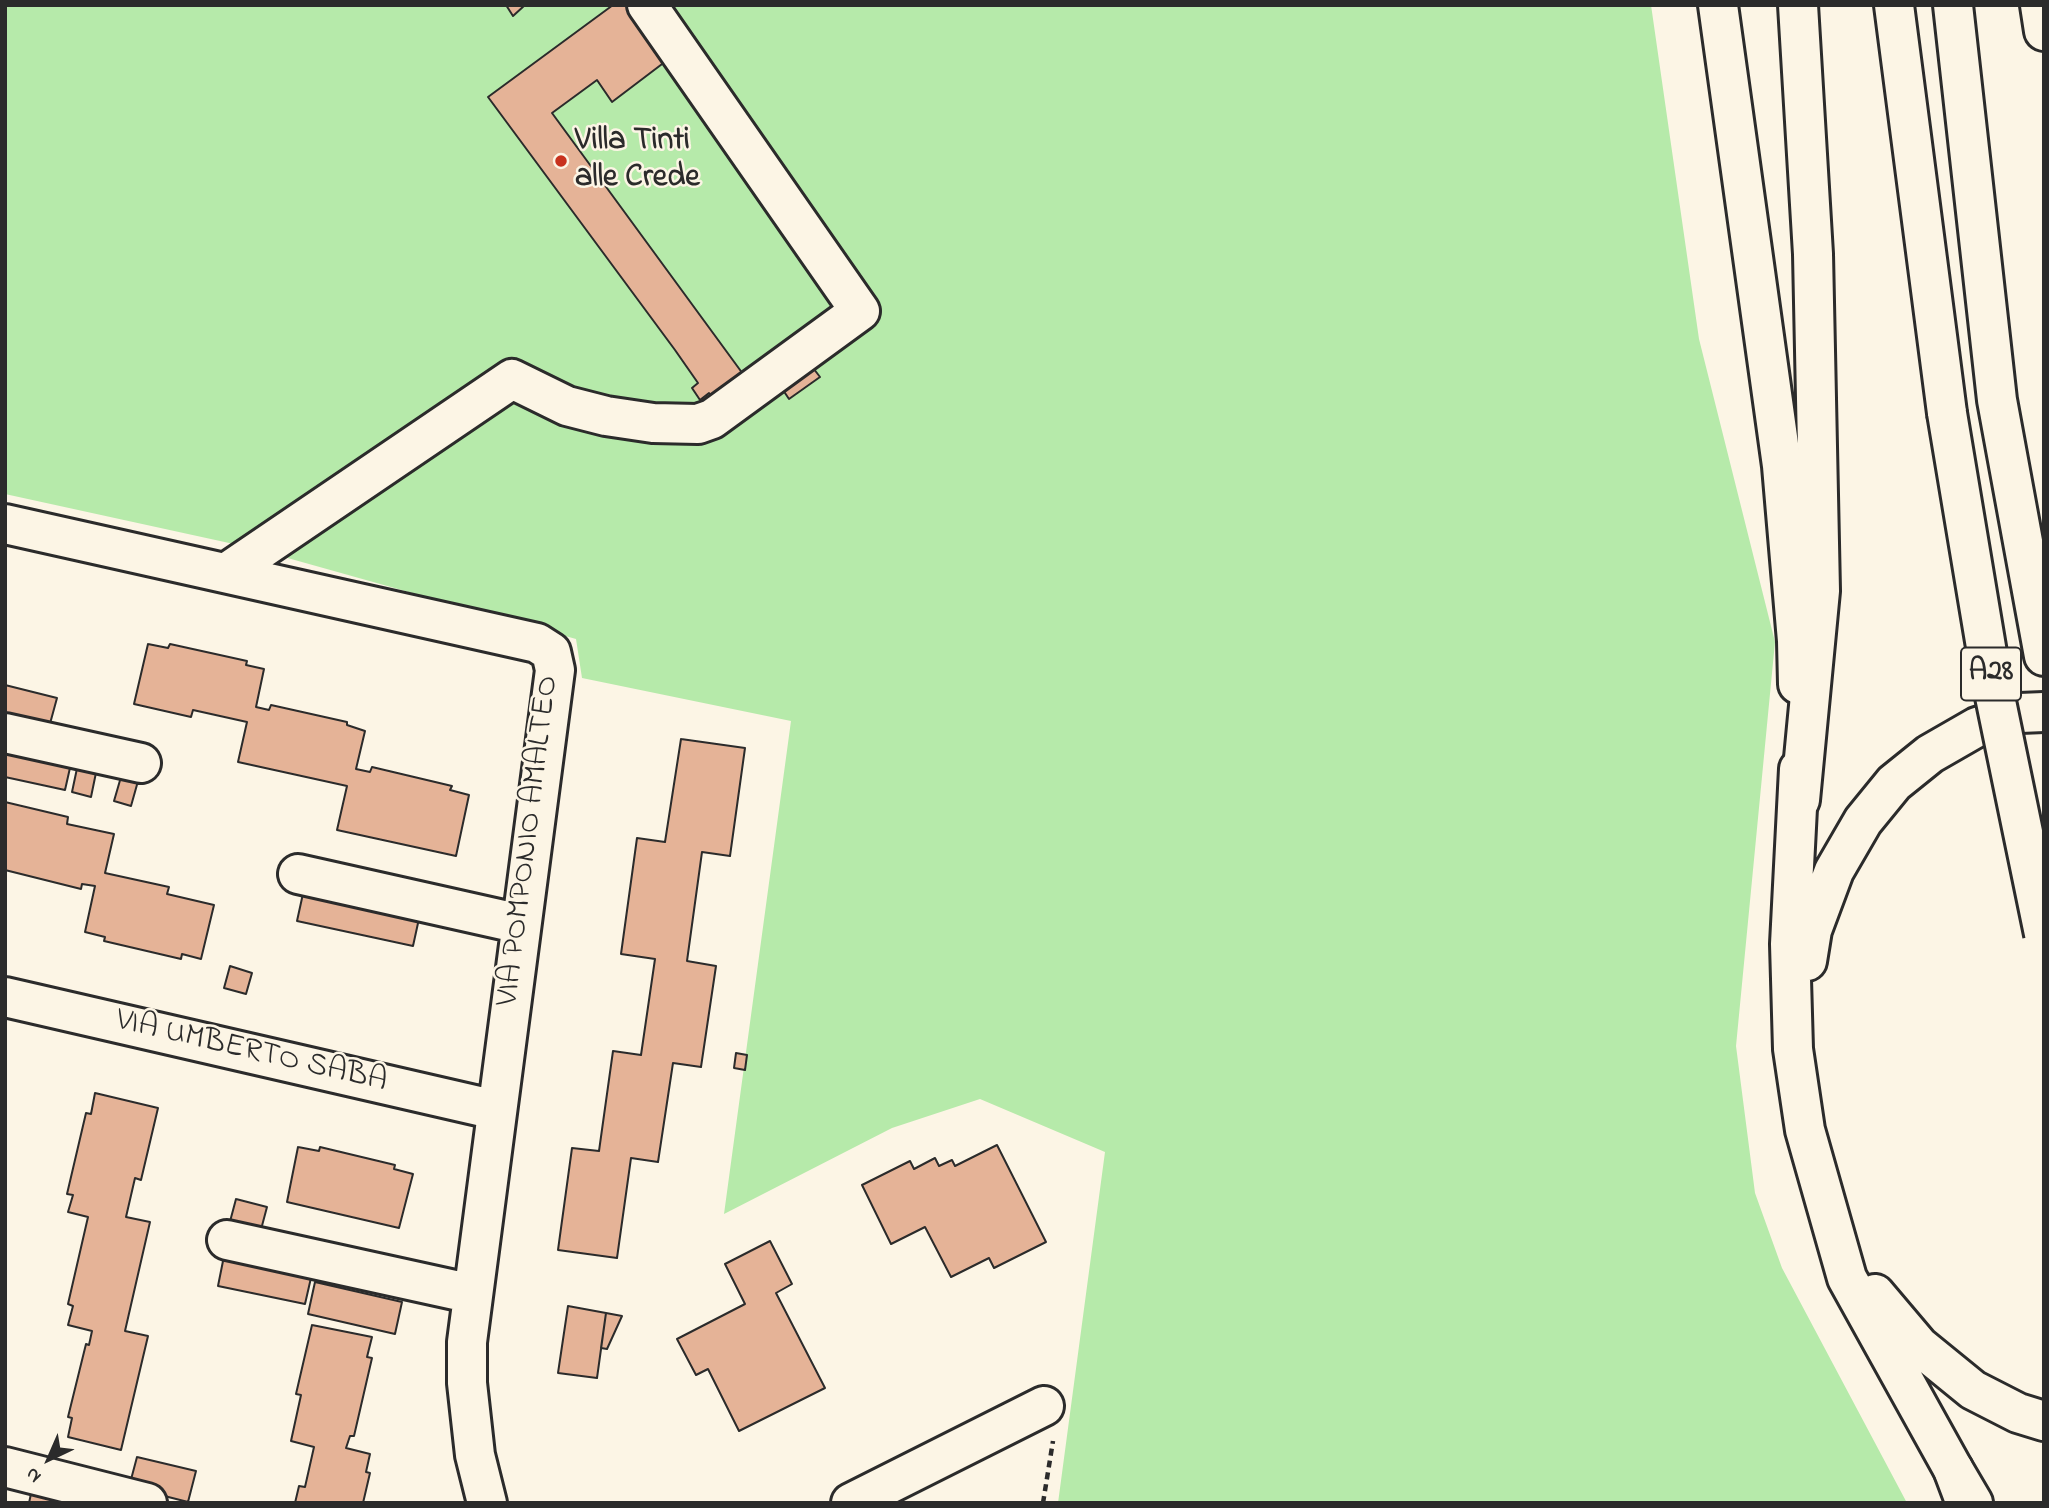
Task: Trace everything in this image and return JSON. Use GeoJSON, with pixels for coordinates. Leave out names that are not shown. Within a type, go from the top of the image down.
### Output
{"type":"FeatureCollection","features":[{"type":"Feature","properties":{"kind":"main road"},"geometry":{"type":"LineString","coordinates":[[226,573],[512,379],[567,406],[606,416],[653,424],[698,424],[712,419],[860,312],[647,5]]}},
{"type":"Feature","properties":{"kind":"main road"},"geometry":{"type":"LineString","coordinates":[[1718,5],[1782,466],[1797,641],[1800,800]]}},
{"type":"Feature","properties":{"kind":"main road"},"geometry":{"type":"LineString","coordinates":[[1798,5],[1813,254],[1820,578],[1790,944],[1793,1049],[1805,1130],[1847,1278],[1960,1486],[1973,1503]]}},
{"type":"Feature","properties":{"kind":"main road","name":"A28"},"geometry":{"type":"LineString","coordinates":[[1894,5],[1947,413],[1991,677],[2044,934]]}},
{"type":"Feature","properties":{"kind":"main road","name":"A28"},"geometry":{"type":"LineString","coordinates":[[1953,5],[1997,400],[2044,656]]}},
{"type":"Feature","properties":{"kind":"main road"},"geometry":{"type":"LineString","coordinates":[[2040,5],[2044,31]]}},
{"type":"Feature","properties":{"kind":"main road","name":"VIA POMPONIO AMALTEO"},"geometry":{"type":"LineString","coordinates":[[5,524],[537,643],[551,652],[555,670],[467,1342],[467,1383],[475,1455],[487,1503]]}},
{"type":"Feature","properties":{"kind":"main road"},"geometry":{"type":"LineString","coordinates":[[1793,1049],[1812,930],[1834,871],[1863,821],[1894,783],[1930,754],[1977,727],[2020,713],[2044,712]]}},
{"type":"Feature","properties":{"kind":"main road"},"geometry":{"type":"LineString","coordinates":[[5,733],[141,763]]}},
{"type":"Feature","properties":{"kind":"main road"},"geometry":{"type":"LineString","coordinates":[[298,874],[520,924]]}},
{"type":"Feature","properties":{"kind":"main road","name":"VIA UMBERTO SABA"},"geometry":{"type":"LineString","coordinates":[[5,997],[496,1110]]}},
{"type":"Feature","properties":{"kind":"main road"},"geometry":{"type":"LineString","coordinates":[[1821,1193],[1876,1296],[1919,1346],[1973,1390],[2018,1413],[2044,1421]]}},
{"type":"Feature","properties":{"kind":"main road"},"geometry":{"type":"LineString","coordinates":[[227,1240],[473,1294]]}},
{"type":"Feature","properties":{"kind":"main road"},"geometry":{"type":"LineString","coordinates":[[851,1503],[1044,1406]]}},
{"type":"Feature","properties":{"kind":"main road"},"geometry":{"type":"LineString","coordinates":[[5,1468],[146,1503]]}},
{"type":"Feature","properties":{"kind":"path"},"geometry":{"type":"LineString","coordinates":[[1043,1503],[1056,1426],[1044,1406]]}},
{"type":"Feature","properties":{"kind":"green space"},"geometry":{"type":"Polygon","coordinates":[[[5,5],[1651,5],[1699,339],[1775,642],[1736,1046],[1755,1193],[1782,1268],[1907,1503],[1058,1503],[1105,1152],[980,1099],[892,1128],[724,1214],[791,721],[582,678],[576,639],[252,548],[5,494],[5,5]]]}},
{"type":"Feature","properties":{"kind":"building"},"geometry":{"type":"Polygon","coordinates":[[[506,5],[525,5],[513,16],[506,5]]]}},
{"type":"Feature","properties":{"kind":"building","name":"Villa Tinti alle Crede"},"geometry":{"type":"Polygon","coordinates":[[[613,5],[634,5],[670,58],[612,102],[597,80],[552,113],[743,374],[712,397],[709,393],[700,400],[692,388],[698,383],[675,350],[488,97],[613,5]]]}},
{"type":"Feature","properties":{"kind":"building"},"geometry":{"type":"Polygon","coordinates":[[[807,360],[820,377],[789,399],[777,381],[807,360]]]}},
{"type":"Feature","properties":{"kind":"building"},"geometry":{"type":"Polygon","coordinates":[[[148,644],[168,648],[170,644],[247,661],[246,665],[264,669],[256,707],[269,710],[271,705],[347,722],[347,725],[365,731],[356,769],[370,772],[372,767],[452,786],[450,790],[469,795],[456,856],[337,830],[347,786],[238,762],[247,722],[193,710],[191,717],[134,704],[148,644]]]}},
{"type":"Feature","properties":{"kind":"building"},"geometry":{"type":"Polygon","coordinates":[[[5,685],[57,698],[48,731],[5,721],[5,685]]]}},
{"type":"Feature","properties":{"kind":"building"},"geometry":{"type":"Polygon","coordinates":[[[681,739],[745,748],[730,856],[702,852],[687,961],[716,966],[701,1067],[673,1063],[658,1162],[631,1158],[617,1258],[558,1250],[572,1148],[599,1151],[613,1051],[641,1055],[655,959],[621,954],[637,838],[665,842],[681,739]]]}},
{"type":"Feature","properties":{"kind":"building"},"geometry":{"type":"Polygon","coordinates":[[[5,743],[72,759],[65,790],[5,777],[5,743]]]}},
{"type":"Feature","properties":{"kind":"building"},"geometry":{"type":"Polygon","coordinates":[[[79,759],[98,763],[91,797],[72,792],[79,759]]]}},
{"type":"Feature","properties":{"kind":"building"},"geometry":{"type":"Polygon","coordinates":[[[123,770],[140,774],[131,806],[114,801],[123,770]]]}},
{"type":"Feature","properties":{"kind":"building"},"geometry":{"type":"Polygon","coordinates":[[[5,802],[68,817],[67,824],[114,834],[105,873],[169,887],[167,894],[214,905],[201,959],[182,954],[181,959],[104,941],[105,937],[85,932],[95,886],[82,884],[81,889],[5,870],[5,802]]]}},
{"type":"Feature","properties":{"kind":"building"},"geometry":{"type":"Polygon","coordinates":[[[304,889],[420,914],[413,946],[297,921],[304,889]]]}},
{"type":"Feature","properties":{"kind":"building"},"geometry":{"type":"Polygon","coordinates":[[[230,966],[252,973],[246,994],[224,988],[230,966]]]}},
{"type":"Feature","properties":{"kind":"building"},"geometry":{"type":"Polygon","coordinates":[[[736,1053],[747,1055],[745,1070],[734,1068],[736,1053]]]}},
{"type":"Feature","properties":{"kind":"building"},"geometry":{"type":"Polygon","coordinates":[[[95,1093],[158,1108],[141,1180],[135,1178],[126,1217],[150,1222],[125,1331],[148,1336],[121,1450],[68,1437],[72,1418],[68,1417],[86,1344],[89,1345],[92,1331],[68,1325],[73,1306],[68,1304],[88,1217],[68,1212],[73,1195],[67,1194],[86,1113],[91,1114],[95,1093]]]}},
{"type":"Feature","properties":{"kind":"building"},"geometry":{"type":"Polygon","coordinates":[[[997,1145],[1046,1242],[994,1268],[989,1258],[951,1277],[925,1227],[891,1244],[862,1185],[910,1161],[914,1169],[935,1158],[939,1166],[952,1160],[955,1166],[997,1145]]]}},
{"type":"Feature","properties":{"kind":"building"},"geometry":{"type":"Polygon","coordinates":[[[298,1147],[319,1151],[320,1147],[395,1165],[394,1169],[413,1174],[399,1228],[287,1202],[298,1147]]]}},
{"type":"Feature","properties":{"kind":"building"},"geometry":{"type":"Polygon","coordinates":[[[236,1199],[267,1207],[259,1237],[228,1229],[236,1199]]]}},
{"type":"Feature","properties":{"kind":"building"},"geometry":{"type":"Polygon","coordinates":[[[770,1241],[792,1284],[776,1293],[825,1388],[739,1431],[708,1369],[696,1375],[677,1339],[745,1304],[725,1264],[770,1241]]]}},
{"type":"Feature","properties":{"kind":"building"},"geometry":{"type":"Polygon","coordinates":[[[225,1251],[313,1269],[305,1304],[218,1286],[225,1251]]]}},
{"type":"Feature","properties":{"kind":"building"},"geometry":{"type":"Polygon","coordinates":[[[315,1282],[402,1302],[395,1334],[308,1314],[315,1282]]]}},
{"type":"Feature","properties":{"kind":"building"},"geometry":{"type":"Polygon","coordinates":[[[568,1306],[606,1313],[597,1378],[558,1373],[568,1306]]]}},
{"type":"Feature","properties":{"kind":"building"},"geometry":{"type":"Polygon","coordinates":[[[606,1313],[622,1316],[607,1349],[601,1348],[606,1313]]]}},
{"type":"Feature","properties":{"kind":"building"},"geometry":{"type":"Polygon","coordinates":[[[312,1325],[372,1337],[367,1357],[372,1358],[354,1436],[350,1436],[346,1448],[370,1454],[366,1472],[370,1473],[363,1503],[295,1503],[299,1486],[305,1487],[314,1447],[291,1441],[301,1395],[296,1394],[312,1325]]]}},
{"type":"Feature","properties":{"kind":"building"},"geometry":{"type":"Polygon","coordinates":[[[137,1457],[196,1471],[188,1502],[129,1487],[137,1457]]]}},
{"type":"Feature","properties":{"kind":"building"},"geometry":{"type":"Polygon","coordinates":[[[32,1489],[90,1503],[29,1503],[32,1489]]]}},
{"type":"Feature","properties":{"kind":"place","name":"Villa Tinti alle Crede"},"geometry":{"type":"Point","coordinates":[561,161]}}]}
